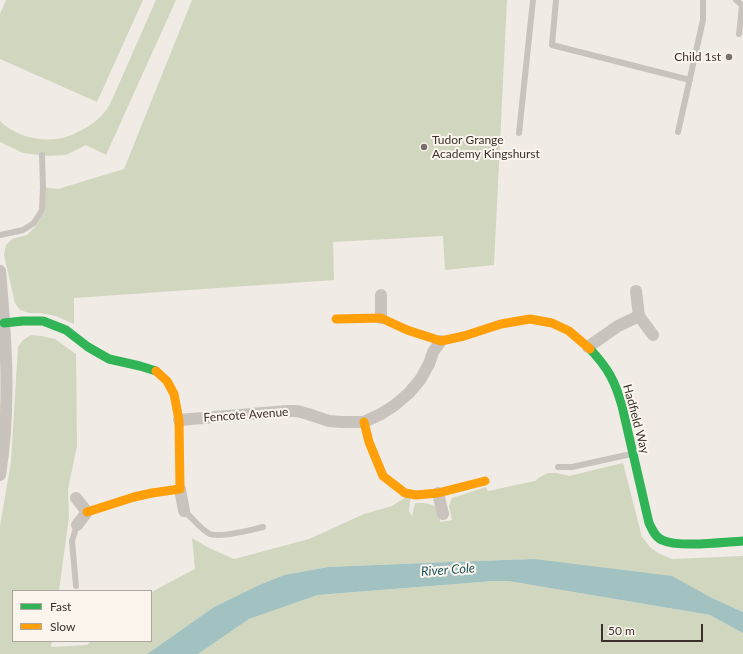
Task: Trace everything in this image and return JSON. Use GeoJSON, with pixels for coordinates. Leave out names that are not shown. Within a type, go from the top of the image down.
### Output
{"type":"FeatureCollection","features":[{"type":"Feature","properties":{"kind":"street"},"geometry":{"type":"LineString","coordinates":[[0,271],[7,392],[4,451],[0,475]]}},
{"type":"Feature","properties":{"kind":"street"},"geometry":{"type":"LineString","coordinates":[[636,291],[639,316],[652,335]]}},
{"type":"Feature","properties":{"kind":"street"},"geometry":{"type":"LineString","coordinates":[[381,294],[382,318]]}},
{"type":"Feature","properties":{"kind":"street"},"geometry":{"type":"LineString","coordinates":[[588,347],[618,326],[639,316]]}},
{"type":"Feature","properties":{"kind":"street"},"geometry":{"type":"LineString","coordinates":[[336,319],[382,318],[407,330],[441,341]]}},
{"type":"Feature","properties":{"kind":"street","name":"Hadfield Way"},"geometry":{"type":"LineString","coordinates":[[441,341],[464,336],[501,324],[530,319],[552,323],[569,331],[588,347],[599,359],[608,371],[617,389],[649,523],[657,537],[663,541],[677,543],[743,542]]}},
{"type":"Feature","properties":{"kind":"street"},"geometry":{"type":"LineString","coordinates":[[4,323],[44,321],[66,330],[88,347],[109,359],[158,372],[168,381],[174,394],[179,420],[180,489],[184,511]]}},
{"type":"Feature","properties":{"kind":"street","name":"Fencote Avenue"},"geometry":{"type":"LineString","coordinates":[[179,420],[297,411],[329,421],[364,422],[395,405],[409,393],[420,380],[429,364],[433,352],[441,341]]}},
{"type":"Feature","properties":{"kind":"street"},"geometry":{"type":"LineString","coordinates":[[364,422],[368,442],[383,476],[404,493],[416,495],[438,492],[485,481]]}},
{"type":"Feature","properties":{"kind":"street"},"geometry":{"type":"LineString","coordinates":[[77,524],[87,512],[152,493],[180,489]]}},
{"type":"Feature","properties":{"kind":"street"},"geometry":{"type":"LineString","coordinates":[[438,492],[443,514]]}},
{"type":"Feature","properties":{"kind":"street"},"geometry":{"type":"LineString","coordinates":[[76,498],[87,512]]}},
{"type":"Feature","properties":{"kind":"lane"},"geometry":{"type":"LineString","coordinates":[[520,133],[534,0]]}},
{"type":"Feature","properties":{"kind":"lane"},"geometry":{"type":"LineString","coordinates":[[556,0],[552,45],[690,80]]}},
{"type":"Feature","properties":{"kind":"lane"},"geometry":{"type":"LineString","coordinates":[[678,132],[703,20],[703,0]]}},
{"type":"Feature","properties":{"kind":"lane"},"geometry":{"type":"LineString","coordinates":[[736,0],[743,6],[739,34]]}},
{"type":"Feature","properties":{"kind":"lane"},"geometry":{"type":"LineString","coordinates":[[0,235],[23,230],[34,223],[42,210],[42,155]]}},
{"type":"Feature","properties":{"kind":"lane"},"geometry":{"type":"LineString","coordinates":[[558,466],[572,467],[633,454]]}},
{"type":"Feature","properties":{"kind":"lane"},"geometry":{"type":"LineString","coordinates":[[184,511],[210,534],[224,535],[263,527]]}},
{"type":"Feature","properties":{"kind":"lane"},"geometry":{"type":"LineString","coordinates":[[76,586],[72,541],[77,524]]}},
{"type":"Feature","properties":{"kind":"green space"},"geometry":{"type":"Polygon","coordinates":[[[6,0],[143,0],[97,102],[0,59],[0,14],[6,0]]]}},
{"type":"Feature","properties":{"kind":"green space"},"geometry":{"type":"Polygon","coordinates":[[[156,0],[176,0],[106,155],[86,145],[66,155],[48,156],[23,153],[0,142],[0,121],[15,132],[23,135],[32,138],[51,139],[72,135],[86,128],[98,119],[111,102],[156,0]]]}},
{"type":"Feature","properties":{"kind":"green space","name":"Tudor Grange Academy Kingshurst"},"geometry":{"type":"Polygon","coordinates":[[[192,0],[507,0],[494,265],[445,270],[443,236],[333,242],[334,280],[74,298],[74,324],[56,316],[40,313],[29,313],[20,310],[15,303],[4,255],[6,245],[12,239],[27,235],[36,226],[45,211],[43,187],[58,189],[124,169],[192,0]]]}},
{"type":"Feature","properties":{"kind":"green space"},"geometry":{"type":"Polygon","coordinates":[[[31,335],[55,339],[76,354],[77,446],[68,489],[69,517],[59,590],[12,590],[12,642],[52,642],[51,647],[87,645],[90,642],[152,642],[152,592],[195,569],[192,538],[209,548],[234,559],[309,539],[364,514],[392,506],[411,494],[409,511],[412,516],[415,503],[429,504],[435,506],[437,509],[440,522],[452,520],[449,506],[452,498],[486,487],[488,491],[535,481],[548,473],[557,473],[569,476],[623,463],[642,537],[650,547],[658,553],[672,559],[743,556],[743,612],[710,597],[534,559],[328,567],[284,575],[259,585],[214,607],[147,654],[0,654],[0,526],[11,462],[18,347],[23,340],[31,335]]]}},
{"type":"Feature","properties":{"kind":"green space"},"geometry":{"type":"Polygon","coordinates":[[[508,581],[710,615],[743,633],[743,654],[198,654],[249,619],[318,595],[508,581]]]}},
{"type":"Feature","properties":{"kind":"water","name":"River Cole"},"geometry":{"type":"Polygon","coordinates":[[[534,559],[672,576],[710,597],[743,612],[743,633],[710,615],[508,581],[494,581],[318,595],[249,619],[198,654],[147,654],[214,607],[259,585],[284,575],[328,567],[534,559]]]}},
{"type":"Feature","properties":{"kind":"traffic: fast"},"geometry":{"type":"LineString","coordinates":[[4,323],[43,321],[66,330],[88,347],[109,359],[156,371]]}},
{"type":"Feature","properties":{"kind":"traffic: fast"},"geometry":{"type":"LineString","coordinates":[[590,349],[602,362],[617,389],[649,523],[656,535],[662,540],[679,544],[743,541]]}},
{"type":"Feature","properties":{"kind":"traffic: slow"},"geometry":{"type":"LineString","coordinates":[[336,319],[381,318],[407,330],[441,341],[464,336],[501,324],[530,319],[552,323],[569,331],[590,349]]}},
{"type":"Feature","properties":{"kind":"traffic: slow"},"geometry":{"type":"LineString","coordinates":[[87,512],[134,497],[180,489],[179,420],[174,394],[167,381],[156,371]]}},
{"type":"Feature","properties":{"kind":"traffic: slow"},"geometry":{"type":"LineString","coordinates":[[364,422],[369,442],[383,476],[405,493],[416,495],[438,493],[485,481]]}},
{"type":"Feature","properties":{"kind":"place","name":"Child 1st"},"geometry":{"type":"Point","coordinates":[729,57]}},
{"type":"Feature","properties":{"kind":"place","name":"Tudor Grange Academy Kingshurst"},"geometry":{"type":"Point","coordinates":[424,147]}}]}
